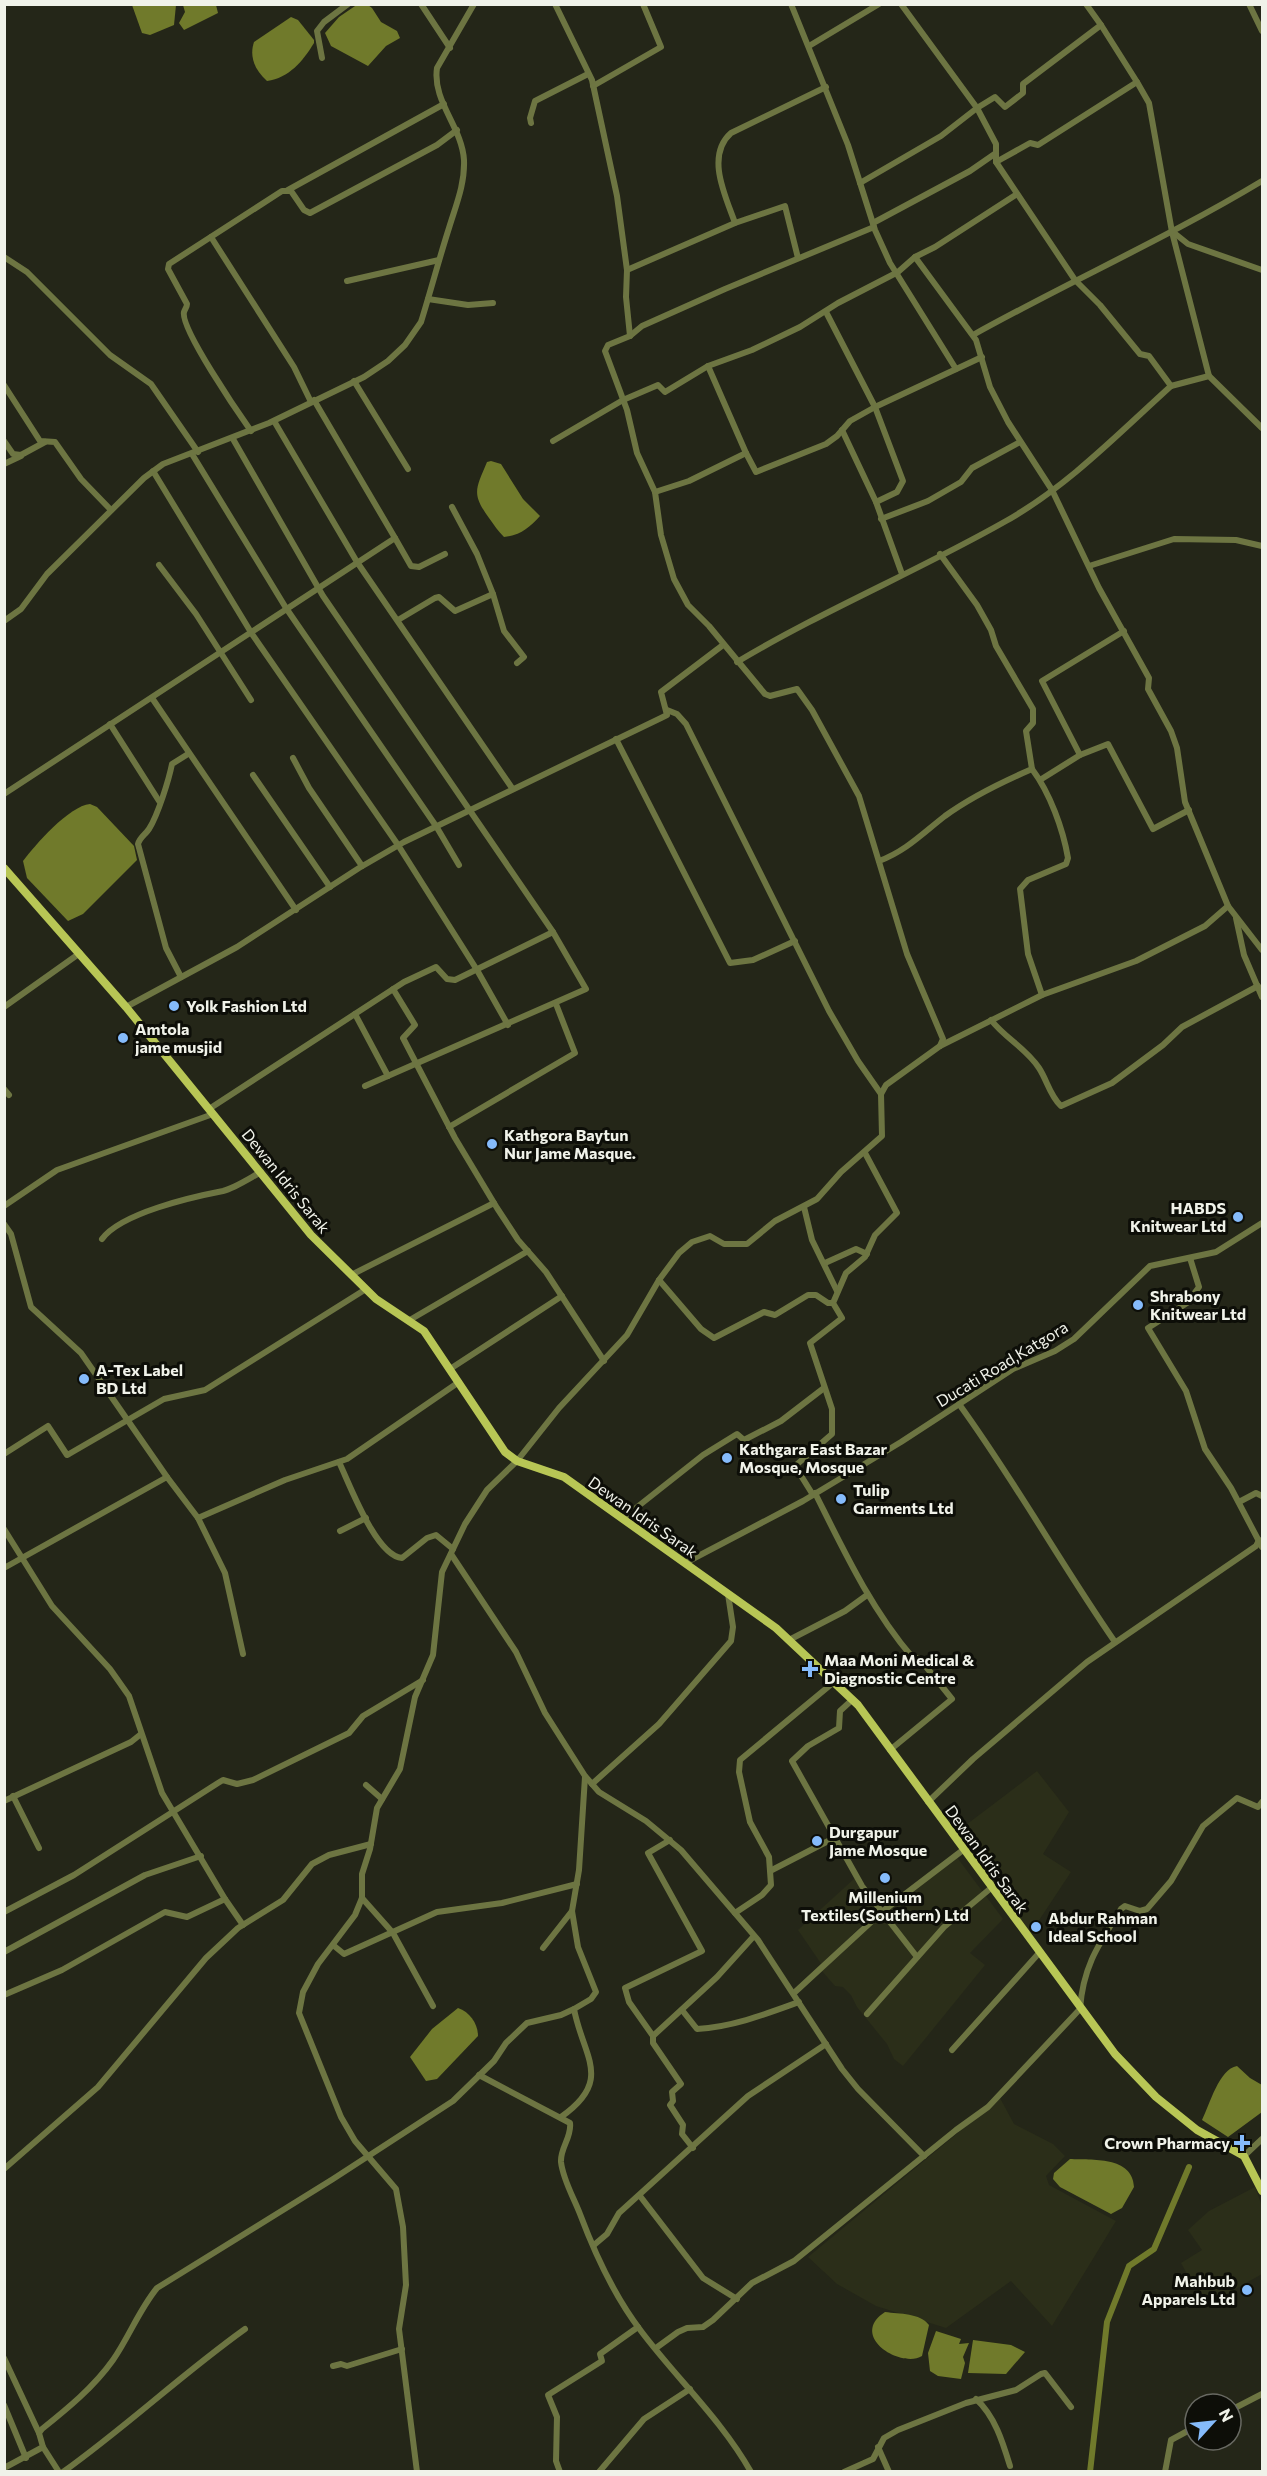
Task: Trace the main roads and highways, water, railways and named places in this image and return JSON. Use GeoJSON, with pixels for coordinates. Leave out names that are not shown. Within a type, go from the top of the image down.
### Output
{"type":"FeatureCollection","features":[{"type":"Feature","properties":{"kind":"main road","name":"Dewan Idris Sarak"},"geometry":{"type":"LineString","coordinates":[[4,868],[126,1006],[311,1235],[366,1289],[424,1331],[505,1452],[517,1461],[564,1478],[728,1593],[789,1640],[852,1700],[1115,2054],[1156,2097],[1197,2130],[1244,2156],[1263,2192]]}},
{"type":"Feature","properties":{"kind":"waterway"},"geometry":{"type":"LineString","coordinates":[[1090,2472],[1107,2322],[1129,2266],[1154,2249],[1189,2167]]}},
{"type":"Feature","properties":{"kind":"place","name":"Yolk Fashion Ltd"},"geometry":{"type":"Point","coordinates":[174,1006]}},
{"type":"Feature","properties":{"kind":"place","name":"Amtola jame musjid"},"geometry":{"type":"Point","coordinates":[123,1038]}},
{"type":"Feature","properties":{"kind":"place","name":"Kathgora Baytun Nur Jame Masque."},"geometry":{"type":"Point","coordinates":[492,1144]}},
{"type":"Feature","properties":{"kind":"place","name":"HABDS Knitwear Ltd"},"geometry":{"type":"Point","coordinates":[1238,1217]}},
{"type":"Feature","properties":{"kind":"place","name":"Shrabony Knitwear Ltd"},"geometry":{"type":"Point","coordinates":[1138,1305]}},
{"type":"Feature","properties":{"kind":"place","name":"A-Tex Label BD Ltd"},"geometry":{"type":"Point","coordinates":[84,1379]}},
{"type":"Feature","properties":{"kind":"place","name":"Kathgara East Bazar Mosque, Mosque"},"geometry":{"type":"Point","coordinates":[727,1458]}},
{"type":"Feature","properties":{"kind":"place","name":"Tulip Garments Ltd"},"geometry":{"type":"Point","coordinates":[841,1499]}},
{"type":"Feature","properties":{"kind":"place","name":"Maa Moni Medical & Diagnostic Centre"},"geometry":{"type":"Point","coordinates":[810,1669]}},
{"type":"Feature","properties":{"kind":"place","name":"Durgapur Jame Mosque"},"geometry":{"type":"Point","coordinates":[817,1841]}},
{"type":"Feature","properties":{"kind":"place","name":"Millenium Textiles(Southern) Ltd"},"geometry":{"type":"Point","coordinates":[885,1878]}},
{"type":"Feature","properties":{"kind":"place","name":"Abdur Rahman Ideal School"},"geometry":{"type":"Point","coordinates":[1036,1927]}},
{"type":"Feature","properties":{"kind":"place","name":"Crown Pharmacy"},"geometry":{"type":"Point","coordinates":[1242,2143]}},
{"type":"Feature","properties":{"kind":"place","name":"Mahbub Apparels Ltd"},"geometry":{"type":"Point","coordinates":[1247,2290]}}]}
